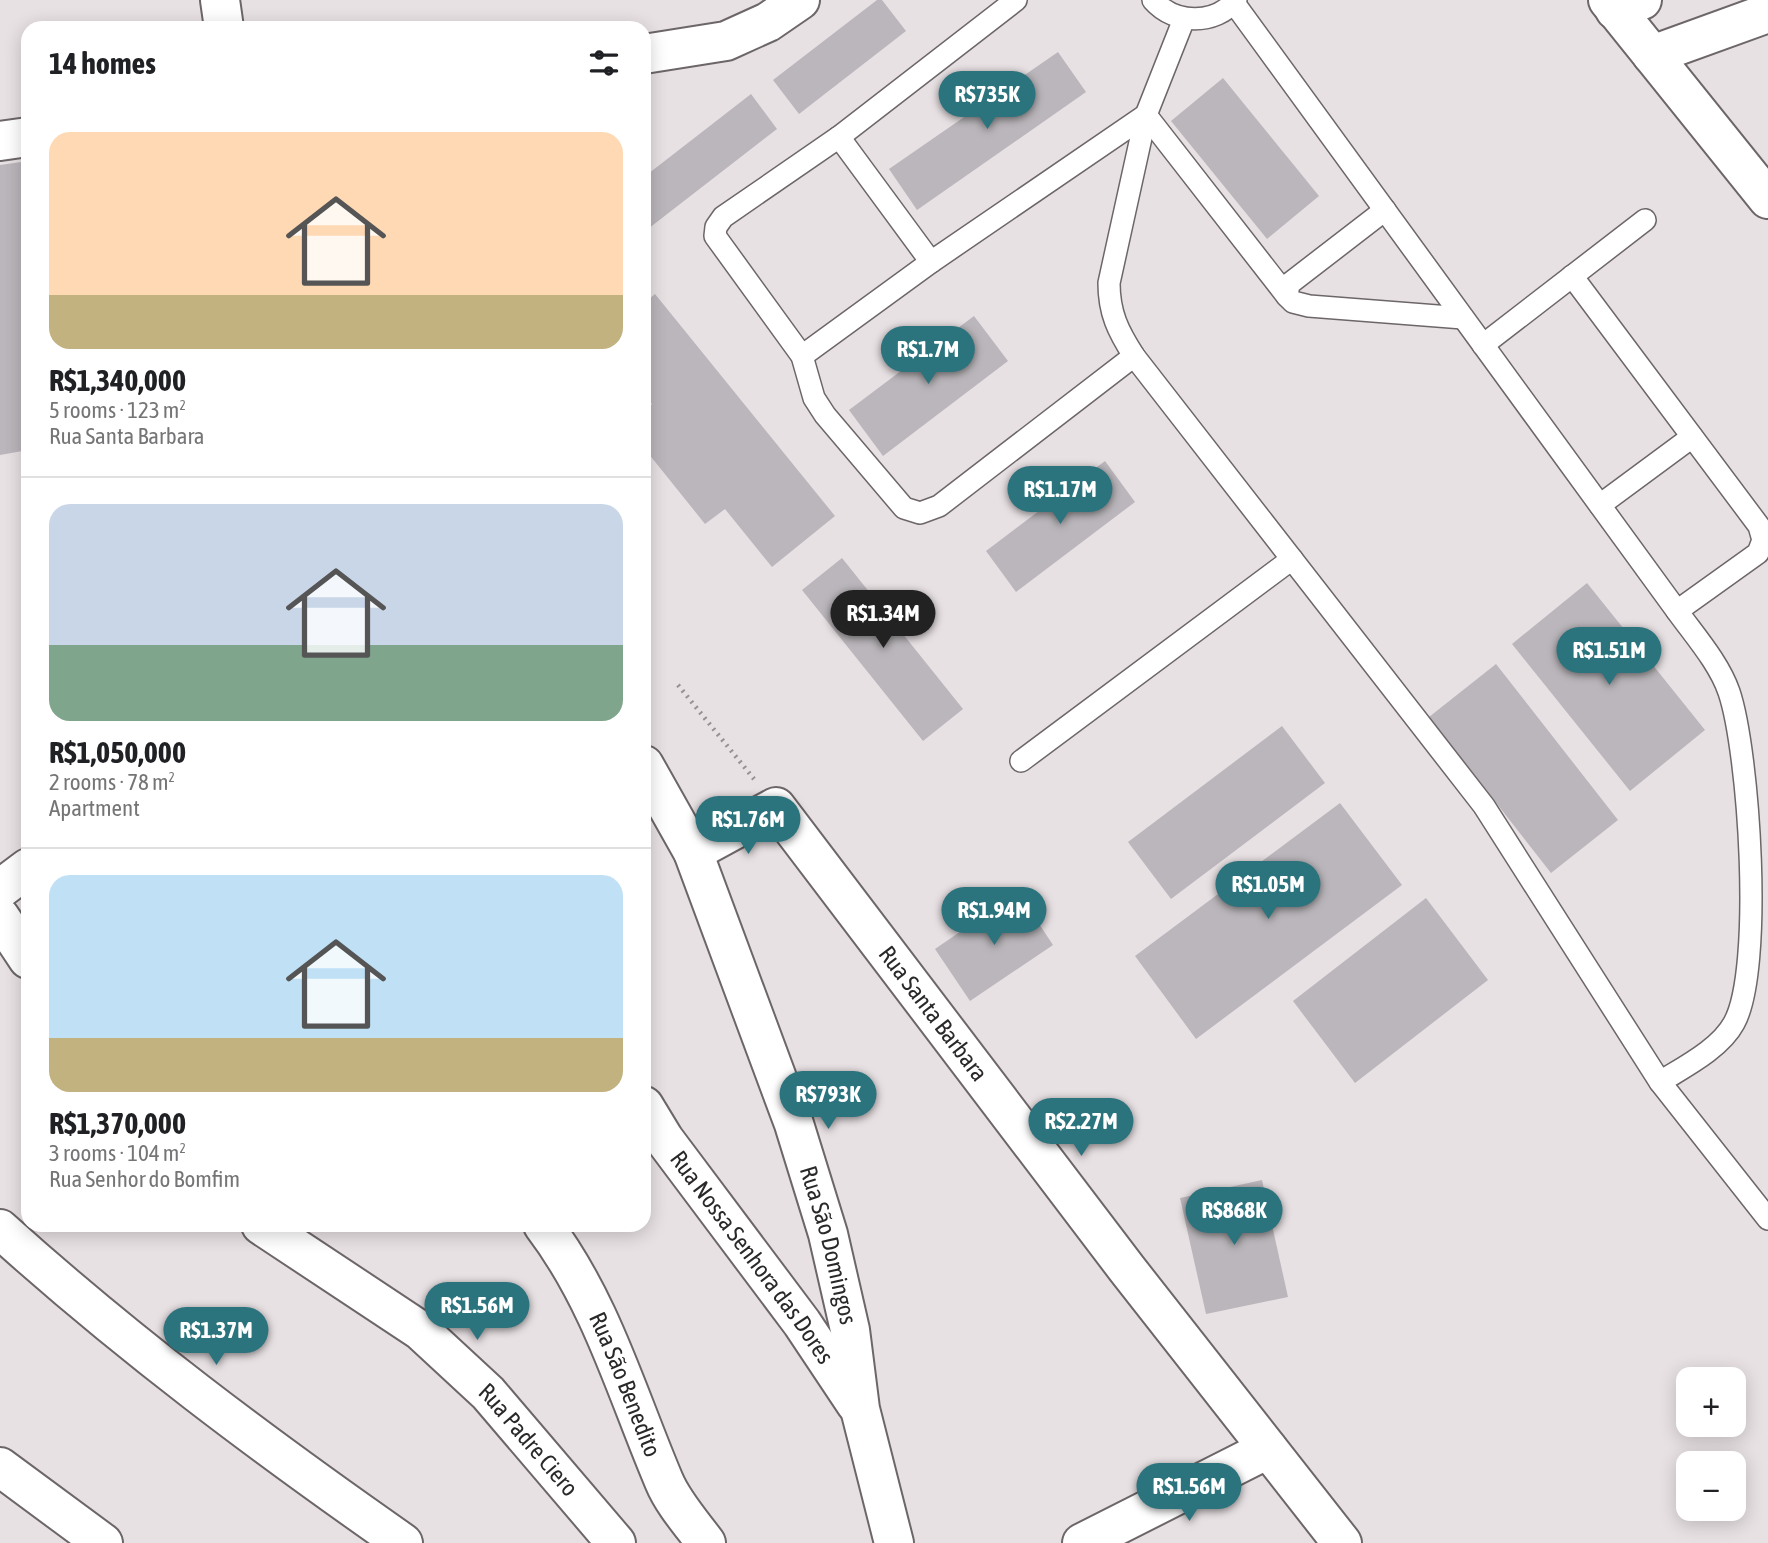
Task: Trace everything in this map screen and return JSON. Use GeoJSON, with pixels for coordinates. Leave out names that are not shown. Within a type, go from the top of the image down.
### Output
{"type":"FeatureCollection","features":[{"type":"Feature","properties":{"kind":"street"},"geometry":{"type":"LineString","coordinates":[[220,0],[223,21]]}},
{"type":"Feature","properties":{"kind":"street"},"geometry":{"type":"LineString","coordinates":[[651,53],[726,41],[768,22],[800,0]]}},
{"type":"Feature","properties":{"kind":"street"},"geometry":{"type":"LineString","coordinates":[[1622,3],[1652,55],[1768,199]]}},
{"type":"Feature","properties":{"kind":"street"},"geometry":{"type":"LineString","coordinates":[[1652,55],[1768,13]]}},
{"type":"Feature","properties":{"kind":"street"},"geometry":{"type":"LineString","coordinates":[[0,141],[21,139]]}},
{"type":"Feature","properties":{"kind":"street","name":"Rua São Domingos"},"geometry":{"type":"LineString","coordinates":[[651,778],[692,852],[794,1124],[828,1234],[850,1330],[859,1409],[884,1538]]}},
{"type":"Feature","properties":{"kind":"street"},"geometry":{"type":"LineString","coordinates":[[692,852],[776,807]]}},
{"type":"Feature","properties":{"kind":"street","name":"Rua Santa Barbara"},"geometry":{"type":"LineString","coordinates":[[776,807],[1127,1269],[1342,1543]]}},
{"type":"Feature","properties":{"kind":"street"},"geometry":{"type":"LineString","coordinates":[[0,889],[21,873]]}},
{"type":"Feature","properties":{"kind":"street"},"geometry":{"type":"LineString","coordinates":[[0,917],[21,948]]}},
{"type":"Feature","properties":{"kind":"street","name":"Rua Nossa Senhora das Dores"},"geometry":{"type":"LineString","coordinates":[[651,1118],[664,1139],[802,1322],[859,1409]]}},
{"type":"Feature","properties":{"kind":"street"},"geometry":{"type":"LineString","coordinates":[[0,1229],[134,1341],[402,1543]]}},
{"type":"Feature","properties":{"kind":"street","name":"Rua Padre Ciero"},"geometry":{"type":"LineString","coordinates":[[272,1232],[421,1331],[488,1392],[616,1543]]}},
{"type":"Feature","properties":{"kind":"street","name":"Rua São Benedito"},"geometry":{"type":"LineString","coordinates":[[548,1232],[565,1254],[595,1310],[665,1483],[706,1543]]}},
{"type":"Feature","properties":{"kind":"street"},"geometry":{"type":"LineString","coordinates":[[1082,1543],[1268,1449]]}},
{"type":"Feature","properties":{"kind":"street"},"geometry":{"type":"LineString","coordinates":[[0,1467],[103,1543]]}},
{"type":"Feature","properties":{"kind":"lane"},"geometry":{"type":"LineString","coordinates":[[1016,0],[839,137],[723,217],[716,226],[715,236],[802,356],[814,398],[825,415],[904,508],[920,513],[939,506],[1134,356]]}},
{"type":"Feature","properties":{"kind":"lane"},"geometry":{"type":"LineString","coordinates":[[1153,0],[1170,14],[1184,19],[1202,19],[1220,14],[1235,1],[1677,611],[1728,688],[1738,723],[1751,900],[1748,977],[1734,1024],[1707,1051],[1660,1082]]}},
{"type":"Feature","properties":{"kind":"lane"},"geometry":{"type":"LineString","coordinates":[[1184,19],[1146,115],[1109,283],[1109,305],[1113,320],[1134,356],[1494,820],[1660,1082],[1768,1219]]}},
{"type":"Feature","properties":{"kind":"lane"},"geometry":{"type":"LineString","coordinates":[[802,356],[932,262],[1146,115]]}},
{"type":"Feature","properties":{"kind":"lane"},"geometry":{"type":"LineString","coordinates":[[1146,115],[1293,302],[1309,306],[1463,318]]}},
{"type":"Feature","properties":{"kind":"lane"},"geometry":{"type":"LineString","coordinates":[[839,137],[932,262]]}},
{"type":"Feature","properties":{"kind":"lane"},"geometry":{"type":"LineString","coordinates":[[1287,296],[1289,284],[1385,209]]}},
{"type":"Feature","properties":{"kind":"lane"},"geometry":{"type":"LineString","coordinates":[[1483,345],[1645,220]]}},
{"type":"Feature","properties":{"kind":"lane"},"geometry":{"type":"LineString","coordinates":[[1572,276],[1759,526],[1763,540],[1758,553],[1677,611]]}},
{"type":"Feature","properties":{"kind":"lane"},"geometry":{"type":"LineString","coordinates":[[1600,505],[1692,437]]}},
{"type":"Feature","properties":{"kind":"lane"},"geometry":{"type":"LineString","coordinates":[[1021,761],[1292,559]]}},
{"type":"Feature","properties":{"kind":"path"},"geometry":{"type":"LineString","coordinates":[[678,685],[776,807]]}},
{"type":"Feature","properties":{"kind":"building"},"geometry":{"type":"Polygon","coordinates":[[[877,0],[882,0],[906,31],[799,114],[773,80],[877,0]]]}},
{"type":"Feature","properties":{"kind":"building"},"geometry":{"type":"Polygon","coordinates":[[[1058,52],[1086,92],[917,210],[889,169],[1058,52]]]}},
{"type":"Feature","properties":{"kind":"building"},"geometry":{"type":"Polygon","coordinates":[[[1223,78],[1319,196],[1267,239],[1171,121],[1223,78]]]}},
{"type":"Feature","properties":{"kind":"building"},"geometry":{"type":"Polygon","coordinates":[[[751,94],[777,129],[651,227],[651,172],[751,94]]]}},
{"type":"Feature","properties":{"kind":"building"},"geometry":{"type":"Polygon","coordinates":[[[21,162],[21,451],[0,455],[0,165],[21,162]]]}},
{"type":"Feature","properties":{"kind":"building"},"geometry":{"type":"Polygon","coordinates":[[[655,294],[835,516],[772,567],[725,509],[705,524],[651,457],[651,297],[655,294]]]}},
{"type":"Feature","properties":{"kind":"building"},"geometry":{"type":"Polygon","coordinates":[[[974,316],[1008,361],[883,456],[849,410],[974,316]]]}},
{"type":"Feature","properties":{"kind":"building"},"geometry":{"type":"Polygon","coordinates":[[[1105,461],[1135,502],[1016,592],[986,551],[1105,461]]]}},
{"type":"Feature","properties":{"kind":"building"},"geometry":{"type":"Polygon","coordinates":[[[842,558],[963,709],[923,741],[802,590],[842,558]]]}},
{"type":"Feature","properties":{"kind":"building"},"geometry":{"type":"Polygon","coordinates":[[[1587,583],[1705,730],[1630,791],[1512,644],[1587,583]]]}},
{"type":"Feature","properties":{"kind":"building"},"geometry":{"type":"Polygon","coordinates":[[[1496,664],[1618,820],[1551,873],[1429,717],[1496,664]]]}},
{"type":"Feature","properties":{"kind":"building"},"geometry":{"type":"Polygon","coordinates":[[[1282,726],[1325,783],[1171,899],[1128,842],[1282,726]]]}},
{"type":"Feature","properties":{"kind":"building"},"geometry":{"type":"Polygon","coordinates":[[[1340,803],[1402,885],[1196,1039],[1135,956],[1340,803]]]}},
{"type":"Feature","properties":{"kind":"building"},"geometry":{"type":"Polygon","coordinates":[[[1018,892],[1053,945],[970,1001],[935,949],[1018,892]]]}},
{"type":"Feature","properties":{"kind":"building"},"geometry":{"type":"Polygon","coordinates":[[[1426,898],[1488,980],[1355,1083],[1293,1001],[1426,898]]]}},
{"type":"Feature","properties":{"kind":"building"},"geometry":{"type":"Polygon","coordinates":[[[1262,1180],[1288,1297],[1206,1314],[1180,1198],[1262,1180]]]}}]}
